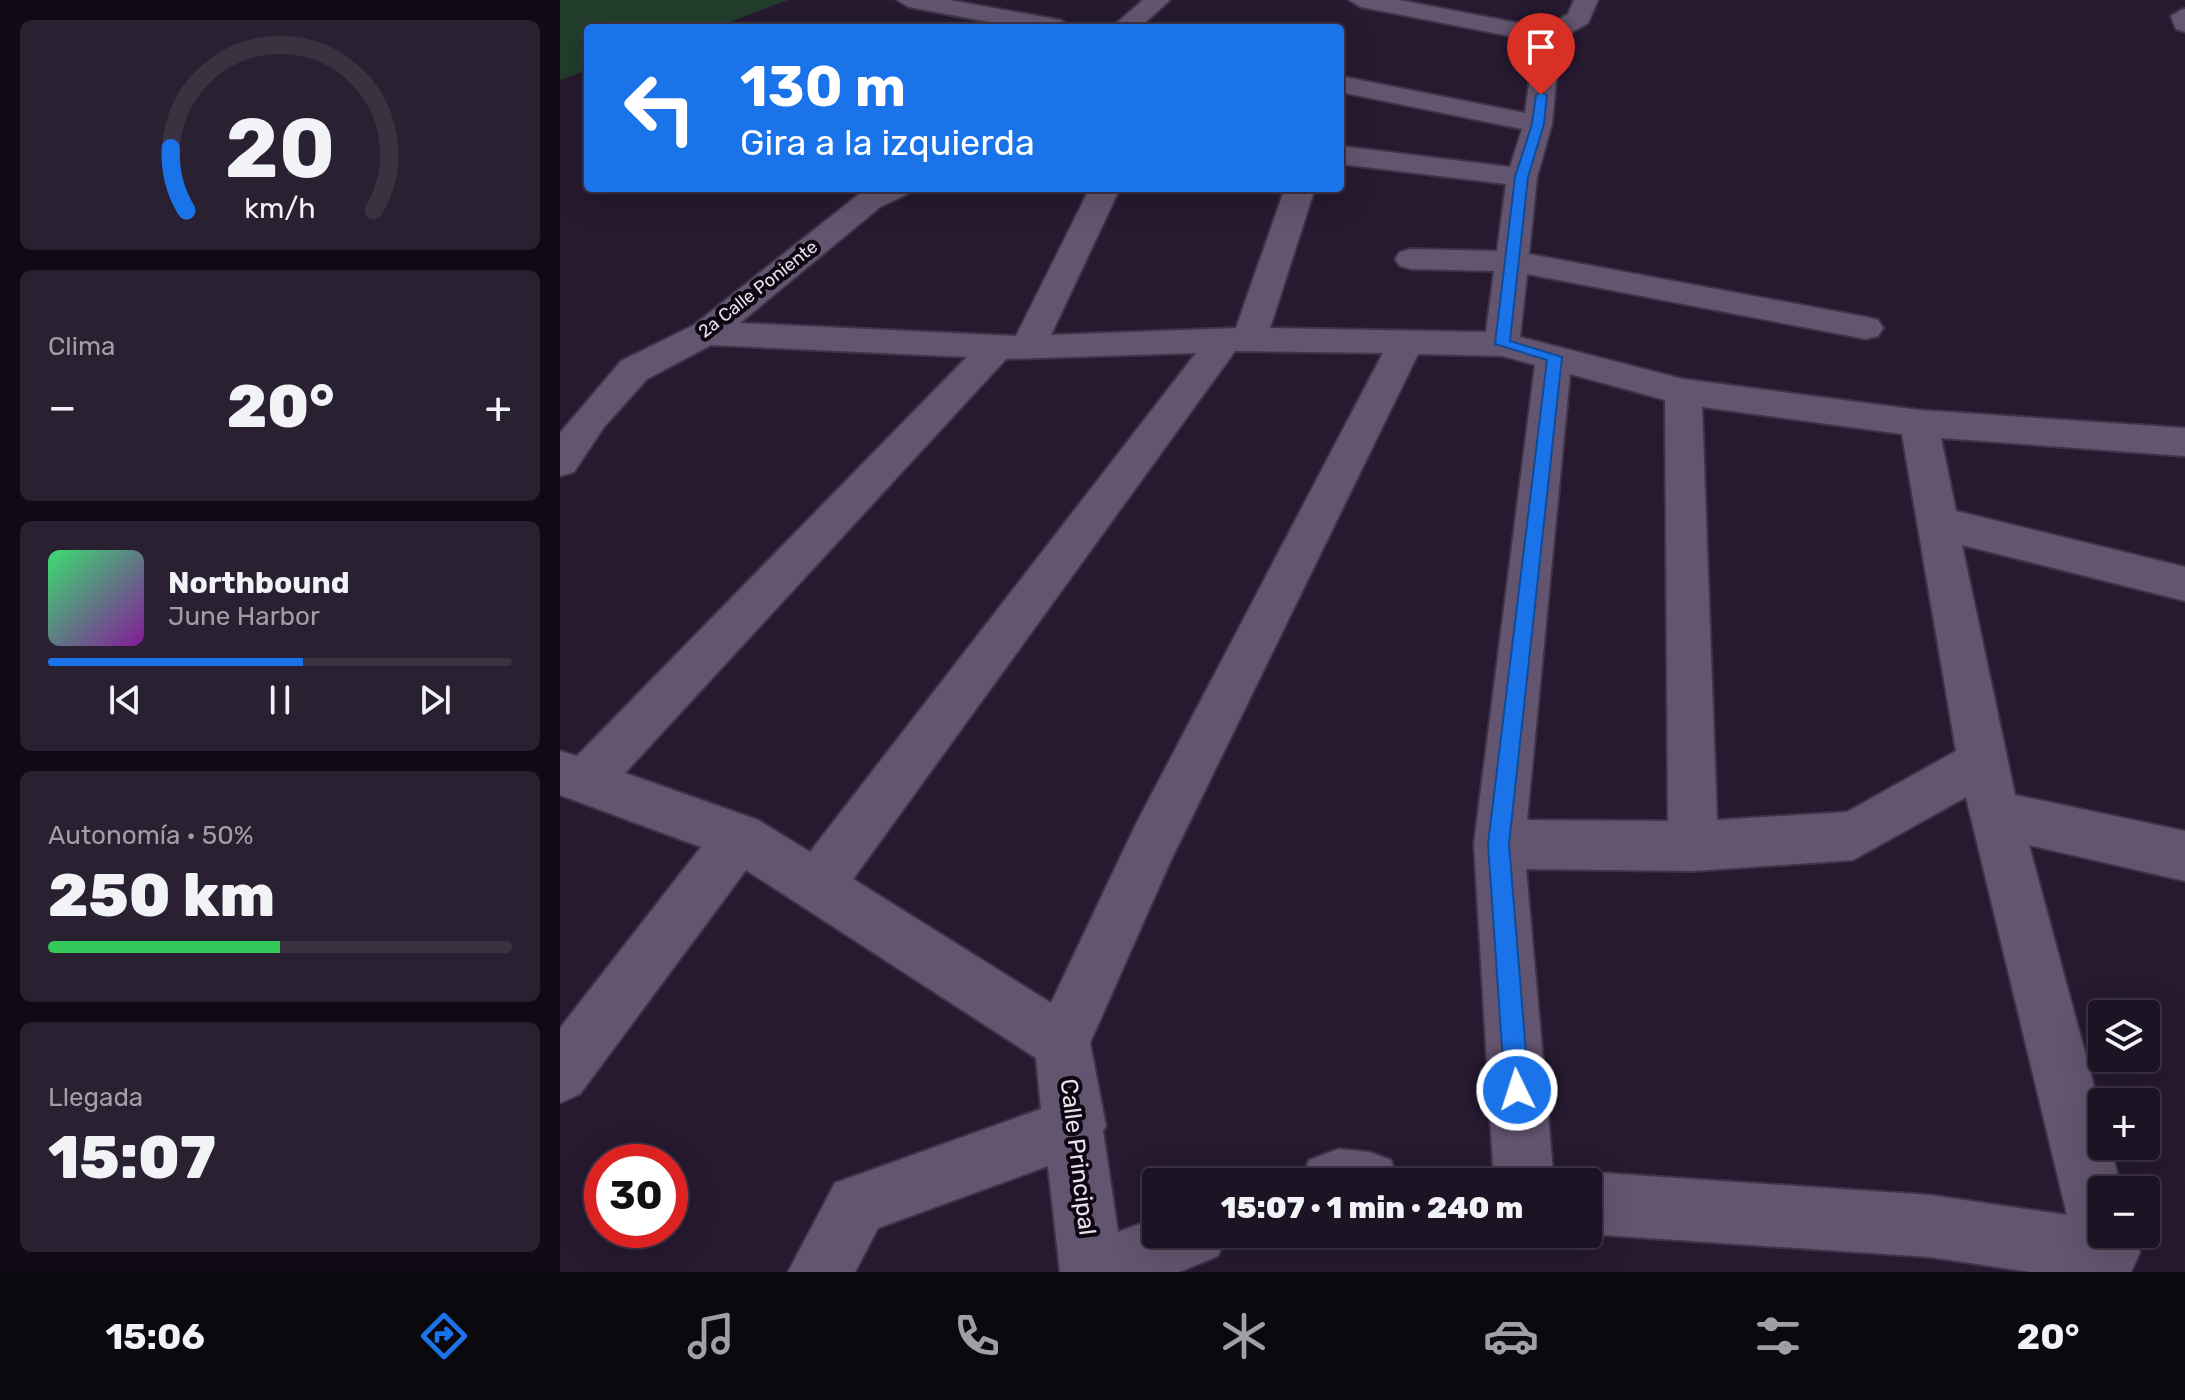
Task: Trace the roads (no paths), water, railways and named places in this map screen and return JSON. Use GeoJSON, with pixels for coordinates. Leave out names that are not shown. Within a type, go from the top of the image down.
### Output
{"type":"FeatureCollection","features":[{"type":"Feature","properties":{"kind":"street"},"geometry":{"type":"LineString","coordinates":[[909,0],[971,6],[1044,24]]}},
{"type":"Feature","properties":{"kind":"street"},"geometry":{"type":"LineString","coordinates":[[1129,24],[1158,0]]}},
{"type":"Feature","properties":{"kind":"street"},"geometry":{"type":"LineString","coordinates":[[1361,0],[1548,36],[1579,18],[1586,0]]}},
{"type":"Feature","properties":{"kind":"street"},"geometry":{"type":"LineString","coordinates":[[946,24],[971,6]]}},
{"type":"Feature","properties":{"kind":"street"},"geometry":{"type":"LineString","coordinates":[[1502,344],[1522,177],[1538,124],[1548,36]]}},
{"type":"Feature","properties":{"kind":"street"},"geometry":{"type":"LineString","coordinates":[[1344,85],[1538,124]]}},
{"type":"Feature","properties":{"kind":"street"},"geometry":{"type":"LineString","coordinates":[[1344,155],[1522,177]]}},
{"type":"Feature","properties":{"kind":"street","name":"2a Calle Poniente"},"geometry":{"type":"LineString","coordinates":[[560,462],[591,418],[634,370],[706,333],[869,201],[888,192]]}},
{"type":"Feature","properties":{"kind":"street"},"geometry":{"type":"LineString","coordinates":[[1103,192],[1012,347],[572,778],[740,837],[1062,1042],[1153,843],[1406,343]]}},
{"type":"Feature","properties":{"kind":"street"},"geometry":{"type":"LineString","coordinates":[[816,886],[1237,340],[1298,192]]}},
{"type":"Feature","properties":{"kind":"street"},"geometry":{"type":"LineString","coordinates":[[1411,259],[1510,261],[1866,328]]}},
{"type":"Feature","properties":{"kind":"street"},"geometry":{"type":"LineString","coordinates":[[706,333],[1012,347],[1237,340],[1502,344],[1683,392],[1919,423],[2185,442]]}},
{"type":"Feature","properties":{"kind":"street"},"geometry":{"type":"LineString","coordinates":[[1523,1168],[1499,844],[1554,357]]}},
{"type":"Feature","properties":{"kind":"street"},"geometry":{"type":"LineString","coordinates":[[1683,392],[1693,846]]}},
{"type":"Feature","properties":{"kind":"street"},"geometry":{"type":"LineString","coordinates":[[1919,423],[1982,762],[2088,1177]]}},
{"type":"Feature","properties":{"kind":"street"},"geometry":{"type":"LineString","coordinates":[[1938,523],[2185,584]]}},
{"type":"Feature","properties":{"kind":"street"},"geometry":{"type":"LineString","coordinates":[[1499,844],[1693,846],[1853,836],[1982,762]]}},
{"type":"Feature","properties":{"kind":"street"},"geometry":{"type":"LineString","coordinates":[[1995,814],[2185,856]]}},
{"type":"Feature","properties":{"kind":"street"},"geometry":{"type":"LineString","coordinates":[[560,1074],[740,837]]}},
{"type":"Feature","properties":{"kind":"street","name":"Calle Principal"},"geometry":{"type":"LineString","coordinates":[[1062,1042],[1095,1272]]}},
{"type":"Feature","properties":{"kind":"street"},"geometry":{"type":"LineString","coordinates":[[820,1272],[857,1205],[1076,1126]]}},
{"type":"Feature","properties":{"kind":"street"},"geometry":{"type":"LineString","coordinates":[[1602,1204],[1930,1226],[2088,1245]]}},
{"type":"Feature","properties":{"kind":"street"},"geometry":{"type":"LineString","coordinates":[[1095,1272],[1159,1248]]}}]}
